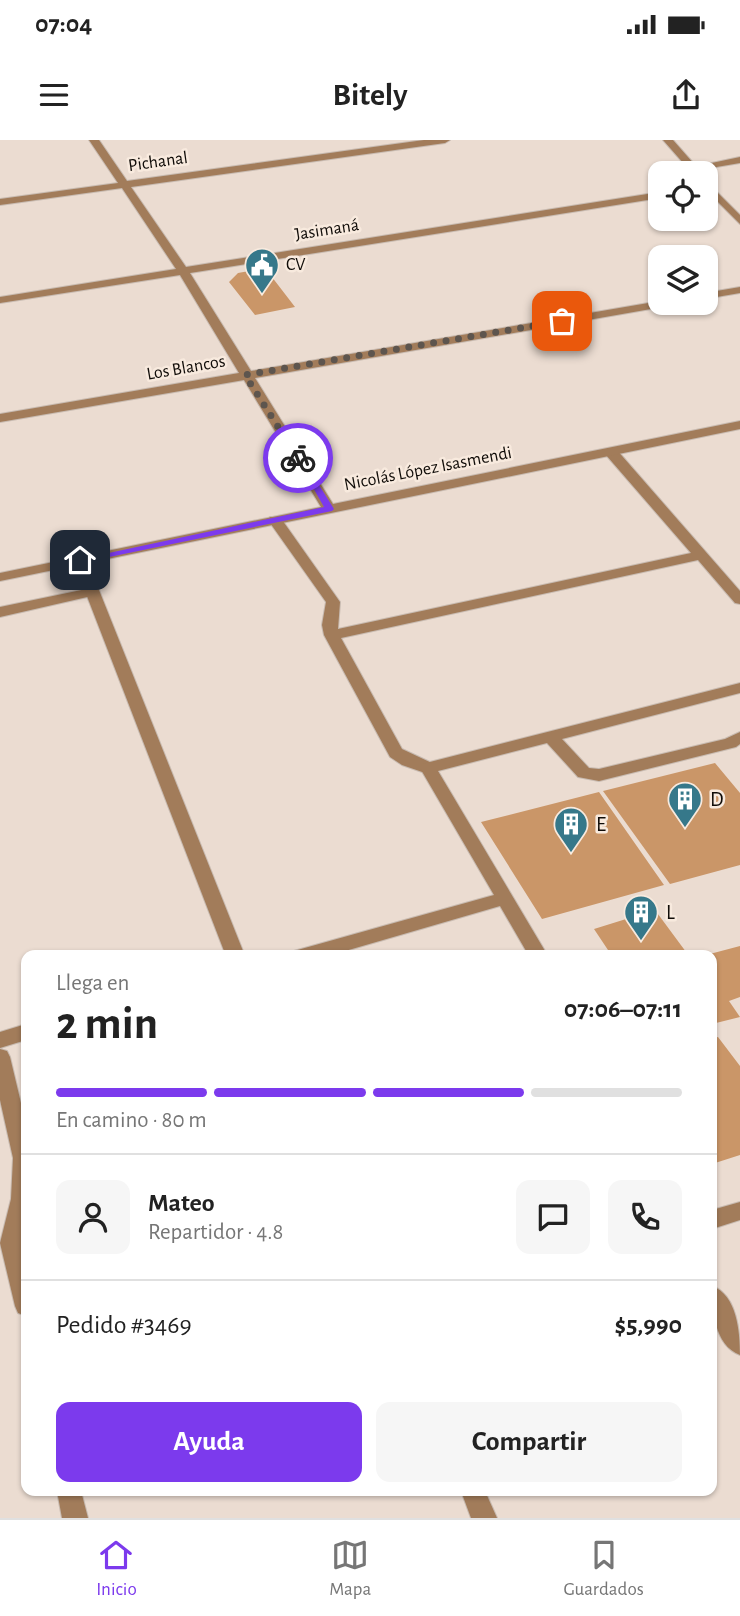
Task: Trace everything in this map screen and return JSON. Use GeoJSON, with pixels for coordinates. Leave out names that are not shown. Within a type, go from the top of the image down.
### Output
{"type":"FeatureCollection","features":[{"type":"Feature","properties":{"kind":"street"},"geometry":{"type":"LineString","coordinates":[[94,140],[183,271],[329,509]]}},
{"type":"Feature","properties":{"kind":"street","name":"Pichanal"},"geometry":{"type":"LineString","coordinates":[[0,202],[445,140]]}},
{"type":"Feature","properties":{"kind":"street"},"geometry":{"type":"LineString","coordinates":[[668,140],[686,161]]}},
{"type":"Feature","properties":{"kind":"street"},"geometry":{"type":"LineString","coordinates":[[718,165],[740,160]]}},
{"type":"Feature","properties":{"kind":"street","name":"Jasimaná"},"geometry":{"type":"LineString","coordinates":[[0,300],[648,197]]}},
{"type":"Feature","properties":{"kind":"street"},"geometry":{"type":"LineString","coordinates":[[718,198],[740,221]]}},
{"type":"Feature","properties":{"kind":"street"},"geometry":{"type":"LineString","coordinates":[[718,294],[740,290]]}},
{"type":"Feature","properties":{"kind":"street","name":"Los Blancos"},"geometry":{"type":"LineString","coordinates":[[0,418],[648,306]]}},
{"type":"Feature","properties":{"kind":"street","name":"Nicolás López Isasmendi"},"geometry":{"type":"LineString","coordinates":[[0,576],[740,425]]}},
{"type":"Feature","properties":{"kind":"street"},"geometry":{"type":"LineString","coordinates":[[611,452],[740,600]]}},
{"type":"Feature","properties":{"kind":"street"},"geometry":{"type":"LineString","coordinates":[[275,520],[333,602],[330,625],[332,635],[396,752],[408,761],[428,768],[739,692]]}},
{"type":"Feature","properties":{"kind":"street"},"geometry":{"type":"LineString","coordinates":[[332,635],[702,555]]}},
{"type":"Feature","properties":{"kind":"street"},"geometry":{"type":"LineString","coordinates":[[80,560],[234,950]]}},
{"type":"Feature","properties":{"kind":"street"},"geometry":{"type":"LineString","coordinates":[[0,612],[91,592]]}},
{"type":"Feature","properties":{"kind":"street"},"geometry":{"type":"LineString","coordinates":[[551,737],[584,773],[599,775],[730,743],[740,737]]}},
{"type":"Feature","properties":{"kind":"street"},"geometry":{"type":"LineString","coordinates":[[428,768],[535,950]]}},
{"type":"Feature","properties":{"kind":"street"},"geometry":{"type":"LineString","coordinates":[[322,950],[505,898]]}},
{"type":"Feature","properties":{"kind":"street"},"geometry":{"type":"LineString","coordinates":[[0,1040],[21,1034]]}},
{"type":"Feature","properties":{"kind":"street"},"geometry":{"type":"LineString","coordinates":[[0,1057],[21,1145]]}},
{"type":"Feature","properties":{"kind":"street"},"geometry":{"type":"LineString","coordinates":[[21,1202],[6,1245],[21,1284]]}},
{"type":"Feature","properties":{"kind":"street"},"geometry":{"type":"LineString","coordinates":[[717,1218],[740,1211]]}},
{"type":"Feature","properties":{"kind":"street"},"geometry":{"type":"LineString","coordinates":[[717,1305],[740,1344]]}},
{"type":"Feature","properties":{"kind":"street"},"geometry":{"type":"LineString","coordinates":[[70,1496],[75,1518]]}},
{"type":"Feature","properties":{"kind":"street"},"geometry":{"type":"LineString","coordinates":[[475,1496],[484,1518]]}},
{"type":"Feature","properties":{"kind":"building","name":"CV"},"geometry":{"type":"Polygon","coordinates":[[[265,268],[295,307],[255,315],[229,282],[238,273],[265,268]]]}},
{"type":"Feature","properties":{"kind":"building","name":"D"},"geometry":{"type":"Polygon","coordinates":[[[715,763],[740,793],[740,865],[670,884],[603,791],[715,763]]]}},
{"type":"Feature","properties":{"kind":"building","name":"E"},"geometry":{"type":"Polygon","coordinates":[[[599,792],[664,885],[542,919],[481,822],[599,792]]]}},
{"type":"Feature","properties":{"kind":"building","name":"L"},"geometry":{"type":"Polygon","coordinates":[[[655,910],[685,950],[608,950],[594,929],[655,910]]]}},
{"type":"Feature","properties":{"kind":"building","name":"L"},"geometry":{"type":"Polygon","coordinates":[[[740,946],[740,997],[729,1001],[740,1017],[717,1023],[717,952],[740,946]]]}},
{"type":"Feature","properties":{"kind":"building"},"geometry":{"type":"Polygon","coordinates":[[[717,1037],[740,1066],[740,1155],[717,1162],[717,1037]]]}},
{"type":"Feature","properties":{"kind":"way so far"},"geometry":{"type":"LineString","coordinates":[[298,458],[245,375],[562,321]]}},
{"type":"Feature","properties":{"kind":"place","name":"CV"},"geometry":{"type":"Point","coordinates":[262,295]}},
{"type":"Feature","properties":{"kind":"place","name":"D"},"geometry":{"type":"Point","coordinates":[685,829]}},
{"type":"Feature","properties":{"kind":"place","name":"E"},"geometry":{"type":"Point","coordinates":[571,854]}},
{"type":"Feature","properties":{"kind":"place","name":"L"},"geometry":{"type":"Point","coordinates":[641,942]}},
{"type":"Feature","properties":{"kind":"route"},"geometry":{"type":"LineString","coordinates":[[80,560],[329,509],[298,458]]}}]}
